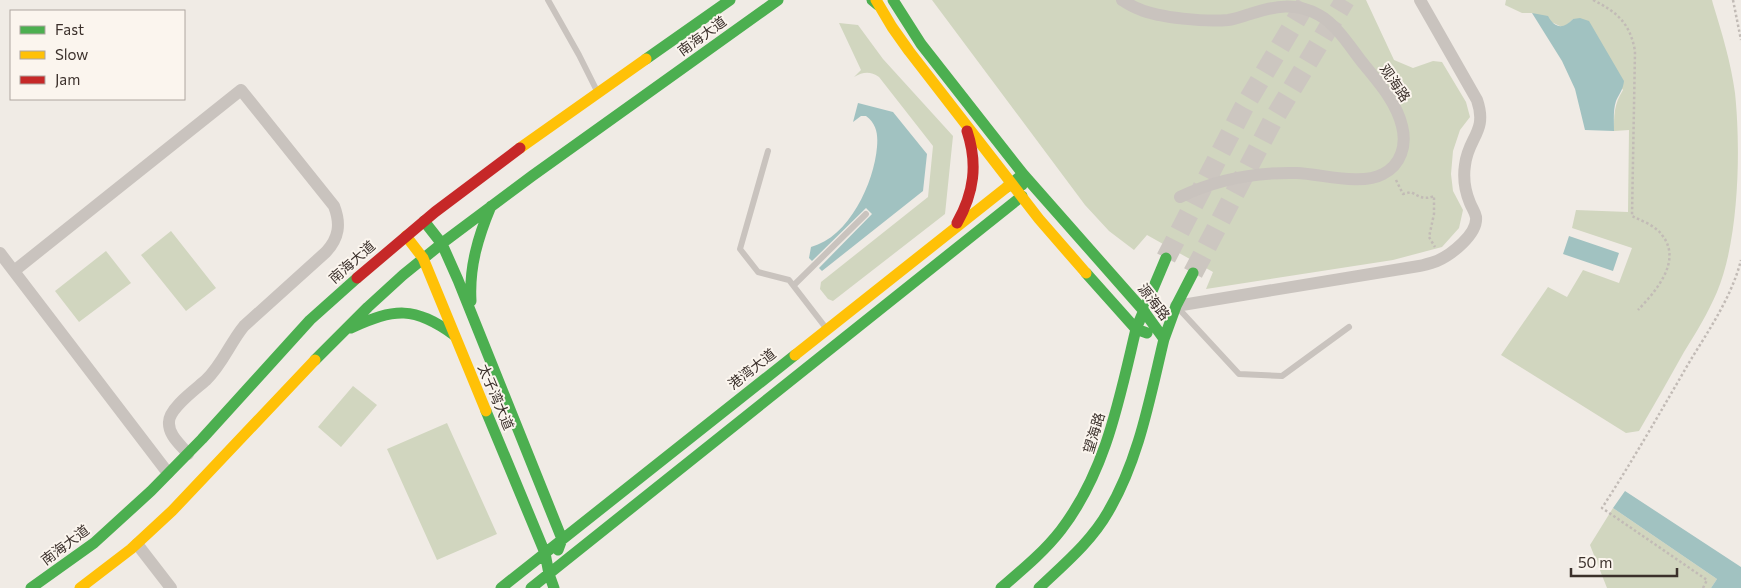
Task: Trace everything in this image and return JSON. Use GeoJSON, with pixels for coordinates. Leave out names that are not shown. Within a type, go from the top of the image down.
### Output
{"type":"FeatureCollection","features":[{"type":"Feature","properties":{"kind":"main road","name":"南海大道"},"geometry":{"type":"LineString","coordinates":[[31,588],[93,544],[188,454],[301,329],[406,236],[518,149],[730,0]]}},
{"type":"Feature","properties":{"kind":"main road","name":"南海大道"},"geometry":{"type":"LineString","coordinates":[[80,588],[136,544],[217,465],[342,332],[424,258],[491,206],[778,0]]}},
{"type":"Feature","properties":{"kind":"main road","name":"源海路"},"geometry":{"type":"LineString","coordinates":[[893,0],[921,44],[1023,174],[1143,310],[1164,340]]}},
{"type":"Feature","properties":{"kind":"main road","name":"源海路"},"geometry":{"type":"LineString","coordinates":[[875,2],[909,51],[1039,219],[1136,329],[1164,340]]}},
{"type":"Feature","properties":{"kind":"main road"},"geometry":{"type":"LineString","coordinates":[[955,228],[965,211],[972,191],[974,174],[970,139],[964,122]]}},
{"type":"Feature","properties":{"kind":"main road"},"geometry":{"type":"LineString","coordinates":[[531,588],[1022,196],[1023,174]]}},
{"type":"Feature","properties":{"kind":"main road","name":"港湾大道"},"geometry":{"type":"LineString","coordinates":[[500,588],[1023,174]]}},
{"type":"Feature","properties":{"kind":"main road"},"geometry":{"type":"LineString","coordinates":[[472,316],[469,286],[470,270],[476,245],[491,206]]}},
{"type":"Feature","properties":{"kind":"main road","name":"太子湾大道"},"geometry":{"type":"LineString","coordinates":[[424,222],[442,244],[562,539]]}},
{"type":"Feature","properties":{"kind":"main road","name":"太子湾大道"},"geometry":{"type":"LineString","coordinates":[[406,236],[424,258],[545,553],[554,588]]}},
{"type":"Feature","properties":{"kind":"main road","name":"望海路"},"geometry":{"type":"LineString","coordinates":[[1001,588],[1061,531],[1087,491],[1099,468],[1112,430],[1136,329],[1166,258]]}},
{"type":"Feature","properties":{"kind":"main road"},"geometry":{"type":"LineString","coordinates":[[1039,588],[1080,549],[1108,513],[1139,441],[1164,340],[1176,306],[1194,272]]}},
{"type":"Feature","properties":{"kind":"main road"},"geometry":{"type":"LineString","coordinates":[[342,332],[372,318],[402,312],[416,313],[430,319],[454,335]]}},
{"type":"Feature","properties":{"kind":"main road"},"geometry":{"type":"LineString","coordinates":[[549,574],[562,539]]}},
{"type":"Feature","properties":{"kind":"street","name":"观海路"},"geometry":{"type":"LineString","coordinates":[[1122,0],[1139,10],[1172,17],[1208,20],[1230,20],[1273,7],[1297,7],[1320,16],[1338,31],[1396,108],[1401,120],[1404,140],[1400,158],[1390,170]]}},
{"type":"Feature","properties":{"kind":"street"},"geometry":{"type":"LineString","coordinates":[[1176,306],[1401,270],[1438,261],[1454,251],[1469,236],[1476,219],[1466,192],[1465,165],[1469,150],[1481,124],[1482,113],[1477,100],[1420,0]]}},
{"type":"Feature","properties":{"kind":"street"},"geometry":{"type":"LineString","coordinates":[[14,271],[240,90],[334,206],[338,220],[338,234],[332,246],[326,252],[244,326],[209,377],[174,410],[168,421],[169,427],[171,433],[188,454]]}},
{"type":"Feature","properties":{"kind":"street"},"geometry":{"type":"LineString","coordinates":[[1180,197],[1209,184],[1252,175],[1294,173],[1366,179],[1390,170]]}},
{"type":"Feature","properties":{"kind":"street"},"geometry":{"type":"LineString","coordinates":[[0,253],[168,473]]}},
{"type":"Feature","properties":{"kind":"street"},"geometry":{"type":"LineString","coordinates":[[136,544],[171,588]]}},
{"type":"Feature","properties":{"kind":"lane"},"geometry":{"type":"LineString","coordinates":[[548,0],[598,93]]}},
{"type":"Feature","properties":{"kind":"lane"},"geometry":{"type":"LineString","coordinates":[[768,151],[740,249],[758,272],[789,280],[827,329]]}},
{"type":"Feature","properties":{"kind":"lane"},"geometry":{"type":"LineString","coordinates":[[794,285],[866,214]]}},
{"type":"Feature","properties":{"kind":"lane"},"geometry":{"type":"LineString","coordinates":[[1176,306],[1239,374],[1282,376],[1349,327]]}},
{"type":"Feature","properties":{"kind":"path"},"geometry":{"type":"LineString","coordinates":[[1593,0],[1619,16],[1633,38],[1635,51],[1632,216],[1648,223],[1662,234],[1669,254],[1668,267],[1663,279],[1656,291],[1638,310]]}},
{"type":"Feature","properties":{"kind":"path"},"geometry":{"type":"LineString","coordinates":[[1733,0],[1741,40]]}},
{"type":"Feature","properties":{"kind":"path"},"geometry":{"type":"LineString","coordinates":[[1390,170],[1403,194],[1412,192],[1426,199],[1434,196],[1434,214],[1429,237],[1435,248],[1438,261]]}},
{"type":"Feature","properties":{"kind":"path"},"geometry":{"type":"LineString","coordinates":[[1702,588],[1707,580],[1602,508],[1629,467],[1713,322],[1730,291],[1741,260]]}},
{"type":"Feature","properties":{"kind":"green space"},"geometry":{"type":"Polygon","coordinates":[[[932,0],[1366,0],[1394,60],[1413,68],[1433,61],[1442,62],[1466,102],[1470,117],[1460,130],[1453,151],[1451,174],[1453,191],[1463,210],[1459,228],[1442,247],[1393,260],[1206,289],[1213,272],[1147,235],[1134,250],[1109,231],[1085,205],[932,0]]]}},
{"type":"Feature","properties":{"kind":"green space"},"geometry":{"type":"Polygon","coordinates":[[[1506,0],[1712,0],[1731,71],[1737,115],[1738,167],[1730,247],[1724,271],[1710,308],[1639,431],[1626,433],[1501,355],[1548,287],[1567,297],[1583,270],[1619,283],[1632,248],[1572,228],[1576,210],[1628,212],[1629,130],[1614,131],[1615,110],[1623,90],[1573,19],[1566,26],[1562,27],[1532,13],[1522,13],[1505,5],[1506,0]]]}},
{"type":"Feature","properties":{"kind":"green space"},"geometry":{"type":"Polygon","coordinates":[[[839,23],[858,25],[883,59],[953,136],[945,214],[833,301],[828,299],[820,289],[821,282],[928,197],[933,146],[879,77],[866,73],[854,77],[861,70],[839,23]]]}},
{"type":"Feature","properties":{"kind":"green space"},"geometry":{"type":"Polygon","coordinates":[[[171,231],[216,288],[186,311],[141,255],[171,231]]]}},
{"type":"Feature","properties":{"kind":"green space"},"geometry":{"type":"Polygon","coordinates":[[[106,251],[131,283],[79,322],[55,291],[106,251]]]}},
{"type":"Feature","properties":{"kind":"green space"},"geometry":{"type":"Polygon","coordinates":[[[353,386],[377,405],[341,447],[318,427],[353,386]]]}},
{"type":"Feature","properties":{"kind":"green space"},"geometry":{"type":"Polygon","coordinates":[[[447,423],[497,534],[437,560],[387,449],[447,423]]]}},
{"type":"Feature","properties":{"kind":"green space"},"geometry":{"type":"Polygon","coordinates":[[[1613,508],[1717,579],[1711,588],[1607,588],[1590,545],[1613,508]]]}},
{"type":"Feature","properties":{"kind":"water"},"geometry":{"type":"Polygon","coordinates":[[[1532,13],[1548,16],[1554,23],[1560,26],[1566,25],[1573,19],[1580,18],[1589,21],[1624,81],[1615,104],[1614,131],[1585,130],[1575,89],[1562,61],[1532,13]]]}},
{"type":"Feature","properties":{"kind":"water"},"geometry":{"type":"Polygon","coordinates":[[[858,103],[893,112],[927,154],[923,191],[822,271],[819,268],[872,214],[866,208],[812,261],[809,258],[811,247],[825,241],[848,220],[865,192],[871,176],[877,147],[877,134],[875,126],[866,116],[861,116],[853,122],[858,103]]]}},
{"type":"Feature","properties":{"kind":"water"},"geometry":{"type":"Polygon","coordinates":[[[1569,236],[1619,253],[1613,271],[1563,254],[1569,236]]]}},
{"type":"Feature","properties":{"kind":"water"},"geometry":{"type":"Polygon","coordinates":[[[1625,491],[1741,567],[1741,588],[1711,588],[1717,579],[1613,508],[1625,491]]]}},
{"type":"Feature","properties":{"kind":"tunnel"},"geometry":{"type":"LineString","coordinates":[[1166,258],[1244,107],[1308,0]]}},
{"type":"Feature","properties":{"kind":"tunnel"},"geometry":{"type":"LineString","coordinates":[[1193,273],[1272,122],[1345,0]]}},
{"type":"Feature","properties":{"kind":"traffic: fast"},"geometry":{"type":"LineString","coordinates":[[646,59],[730,0]]}},
{"type":"Feature","properties":{"kind":"traffic: fast"},"geometry":{"type":"LineString","coordinates":[[315,360],[368,307],[403,275],[445,241],[532,176],[778,0]]}},
{"type":"Feature","properties":{"kind":"traffic: fast"},"geometry":{"type":"LineString","coordinates":[[872,0],[878,5]]}},
{"type":"Feature","properties":{"kind":"traffic: fast"},"geometry":{"type":"LineString","coordinates":[[893,0],[921,44],[1023,174],[1022,185]]}},
{"type":"Feature","properties":{"kind":"traffic: fast"},"geometry":{"type":"LineString","coordinates":[[1007,187],[1023,174],[1143,310],[1164,339]]}},
{"type":"Feature","properties":{"kind":"traffic: fast"},"geometry":{"type":"LineString","coordinates":[[531,588],[1022,196]]}},
{"type":"Feature","properties":{"kind":"traffic: fast"},"geometry":{"type":"LineString","coordinates":[[471,301],[471,276],[475,252],[491,206]]}},
{"type":"Feature","properties":{"kind":"traffic: fast"},"geometry":{"type":"LineString","coordinates":[[424,221],[442,244],[458,280],[562,539],[558,550]]}},
{"type":"Feature","properties":{"kind":"traffic: fast"},"geometry":{"type":"LineString","coordinates":[[1136,329],[1166,258]]}},
{"type":"Feature","properties":{"kind":"traffic: fast"},"geometry":{"type":"LineString","coordinates":[[1086,273],[1136,329],[1147,333]]}},
{"type":"Feature","properties":{"kind":"traffic: fast"},"geometry":{"type":"LineString","coordinates":[[1164,339],[1176,306],[1193,273]]}},
{"type":"Feature","properties":{"kind":"traffic: fast"},"geometry":{"type":"LineString","coordinates":[[31,588],[94,543],[151,491],[202,439],[310,320],[357,278]]}},
{"type":"Feature","properties":{"kind":"traffic: fast"},"geometry":{"type":"LineString","coordinates":[[351,328],[380,317],[404,313],[427,319],[454,335]]}},
{"type":"Feature","properties":{"kind":"traffic: fast"},"geometry":{"type":"LineString","coordinates":[[1001,588],[1033,560],[1061,530],[1089,484],[1100,459],[1117,408],[1136,329]]}},
{"type":"Feature","properties":{"kind":"traffic: fast"},"geometry":{"type":"LineString","coordinates":[[1039,588],[1076,553],[1093,533],[1119,492],[1136,450],[1164,339]]}},
{"type":"Feature","properties":{"kind":"traffic: fast"},"geometry":{"type":"LineString","coordinates":[[501,588],[795,355]]}},
{"type":"Feature","properties":{"kind":"traffic: fast"},"geometry":{"type":"LineString","coordinates":[[486,411],[545,553],[554,588]]}},
{"type":"Feature","properties":{"kind":"traffic: slow"},"geometry":{"type":"LineString","coordinates":[[876,0],[909,51],[1039,219],[1086,273]]}},
{"type":"Feature","properties":{"kind":"traffic: slow"},"geometry":{"type":"LineString","coordinates":[[520,148],[646,59]]}},
{"type":"Feature","properties":{"kind":"traffic: slow"},"geometry":{"type":"LineString","coordinates":[[795,355],[1007,187]]}},
{"type":"Feature","properties":{"kind":"traffic: slow"},"geometry":{"type":"LineString","coordinates":[[406,236],[423,258],[486,411]]}},
{"type":"Feature","properties":{"kind":"traffic: slow"},"geometry":{"type":"LineString","coordinates":[[80,588],[131,549],[172,511],[315,360]]}},
{"type":"Feature","properties":{"kind":"traffic: jam"},"geometry":{"type":"LineString","coordinates":[[957,223],[971,189],[973,167],[967,131]]}},
{"type":"Feature","properties":{"kind":"traffic: jam"},"geometry":{"type":"LineString","coordinates":[[357,278],[435,212],[520,148]]}}]}
